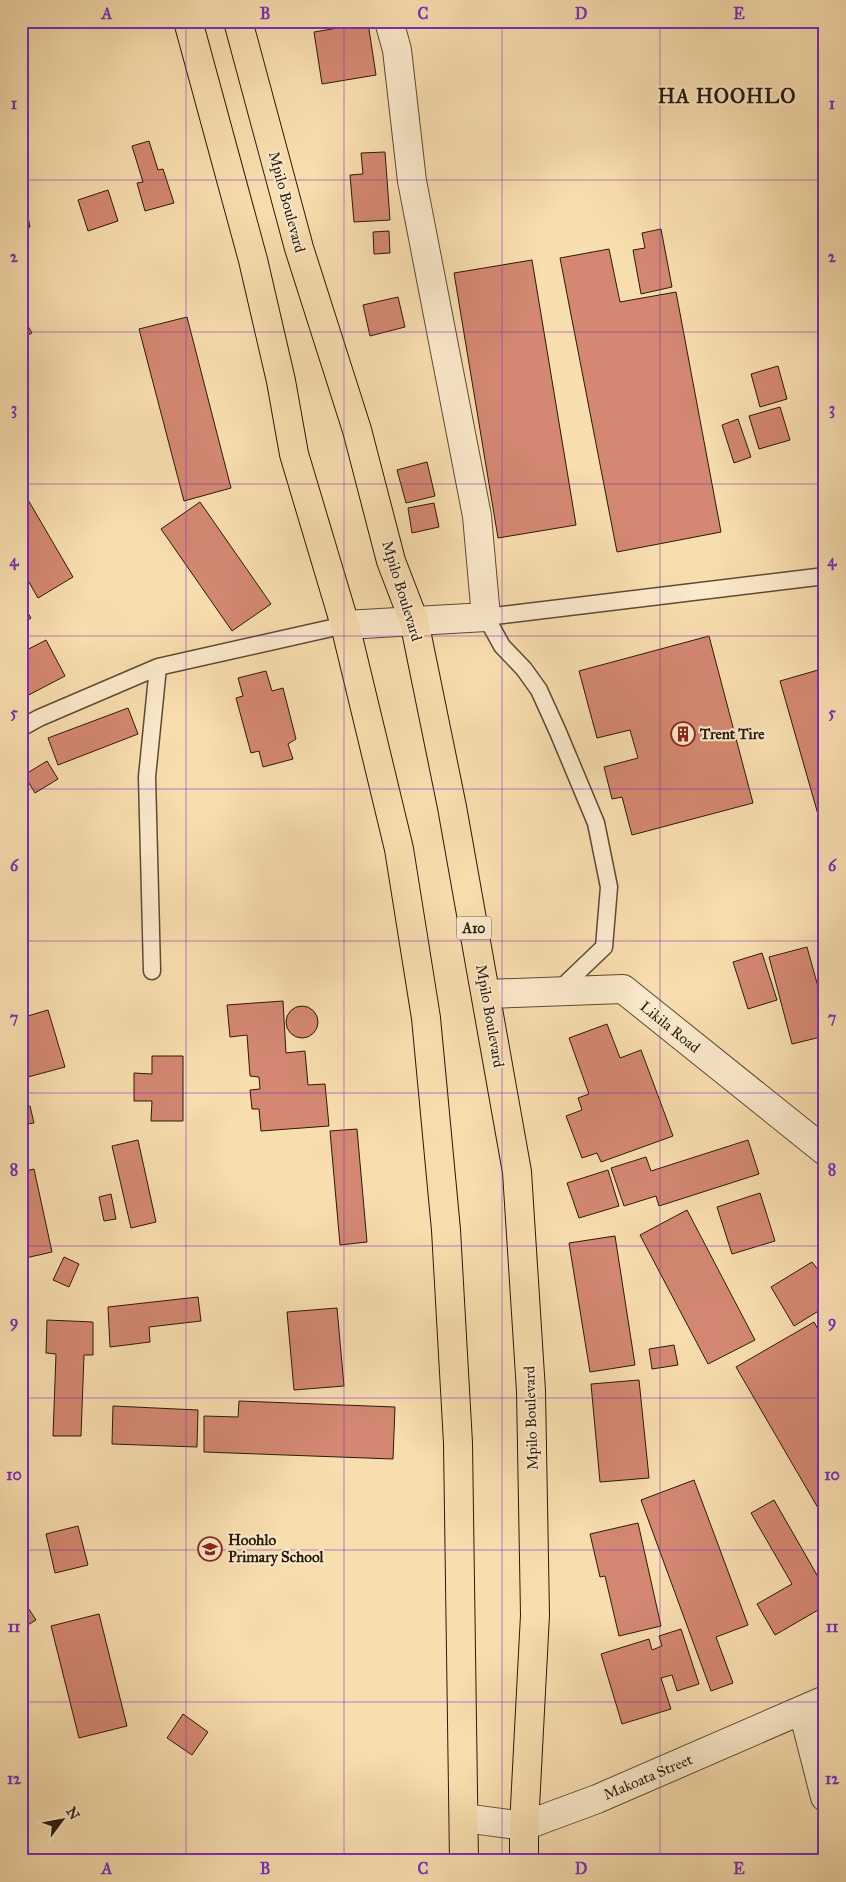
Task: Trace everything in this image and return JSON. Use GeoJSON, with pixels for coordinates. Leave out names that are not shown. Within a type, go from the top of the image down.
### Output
{"type":"FeatureCollection","features":[{"type":"Feature","properties":{"kind":"highway"},"geometry":{"type":"LineString","coordinates":[[188,21],[253,260],[281,381],[294,454],[345,625],[399,849],[427,1027],[446,1230],[458,1443],[464,1861]]}},
{"type":"Feature","properties":{"kind":"highway","name":"Mpilo Boulevard"},"geometry":{"type":"LineString","coordinates":[[238,21],[299,248],[357,430],[391,561],[414,621],[452,807],[516,1172],[531,1391],[535,1615],[524,1826],[524,1861]]}},
{"type":"Feature","properties":{"kind":"street"},"geometry":{"type":"LineString","coordinates":[[345,625],[486,617],[477,516],[412,181],[397,50],[389,21]]}},
{"type":"Feature","properties":{"kind":"street","name":"Likila Road"},"geometry":{"type":"LineString","coordinates":[[486,994],[622,989],[825,1151]]}},
{"type":"Feature","properties":{"kind":"street"},"geometry":{"type":"LineString","coordinates":[[814,1705],[825,1797]]}},
{"type":"Feature","properties":{"kind":"street","name":"Makoata Street"},"geometry":{"type":"LineString","coordinates":[[464,1818],[524,1826],[597,1799],[814,1705]]}},
{"type":"Feature","properties":{"kind":"lane"},"geometry":{"type":"LineString","coordinates":[[558,991],[604,947],[609,888],[596,823],[558,732],[538,690],[524,669],[502,646],[486,617],[825,576]]}},
{"type":"Feature","properties":{"kind":"lane"},"geometry":{"type":"LineString","coordinates":[[21,728],[39,718],[158,667],[345,625]]}},
{"type":"Feature","properties":{"kind":"lane"},"geometry":{"type":"LineString","coordinates":[[152,971],[147,777],[158,667]]}},
{"type":"Feature","properties":{"kind":"building"},"geometry":{"type":"Polygon","coordinates":[[[368,23],[376,75],[322,84],[314,32],[368,23]]]}},
{"type":"Feature","properties":{"kind":"building"},"geometry":{"type":"Polygon","coordinates":[[[149,141],[158,170],[163,169],[174,203],[145,211],[137,183],[143,182],[132,146],[149,141]]]}},
{"type":"Feature","properties":{"kind":"building"},"geometry":{"type":"Polygon","coordinates":[[[385,152],[390,220],[354,222],[350,175],[363,174],[361,153],[385,152]]]}},
{"type":"Feature","properties":{"kind":"building"},"geometry":{"type":"Polygon","coordinates":[[[108,190],[118,221],[88,231],[78,200],[108,190]]]}},
{"type":"Feature","properties":{"kind":"building"},"geometry":{"type":"Polygon","coordinates":[[[26,208],[30,227],[21,229],[21,209],[26,208]]]}},
{"type":"Feature","properties":{"kind":"building"},"geometry":{"type":"Polygon","coordinates":[[[661,229],[672,287],[641,294],[633,250],[645,248],[642,233],[661,229]]]}},
{"type":"Feature","properties":{"kind":"building"},"geometry":{"type":"Polygon","coordinates":[[[389,231],[390,253],[374,254],[373,232],[389,231]]]}},
{"type":"Feature","properties":{"kind":"building"},"geometry":{"type":"Polygon","coordinates":[[[609,249],[620,302],[676,292],[721,532],[617,552],[560,258],[609,249]]]}},
{"type":"Feature","properties":{"kind":"building"},"geometry":{"type":"Polygon","coordinates":[[[532,260],[576,525],[498,538],[454,273],[532,260]]]}},
{"type":"Feature","properties":{"kind":"building"},"geometry":{"type":"Polygon","coordinates":[[[398,297],[405,327],[370,336],[363,305],[398,297]]]}},
{"type":"Feature","properties":{"kind":"building"},"geometry":{"type":"Polygon","coordinates":[[[21,314],[32,333],[21,339],[21,314]]]}},
{"type":"Feature","properties":{"kind":"building"},"geometry":{"type":"Polygon","coordinates":[[[187,317],[231,488],[184,501],[139,329],[187,317]]]}},
{"type":"Feature","properties":{"kind":"building"},"geometry":{"type":"Polygon","coordinates":[[[778,366],[787,399],[760,407],[751,374],[778,366]]]}},
{"type":"Feature","properties":{"kind":"building"},"geometry":{"type":"Polygon","coordinates":[[[780,407],[790,440],[759,449],[749,416],[780,407]]]}},
{"type":"Feature","properties":{"kind":"building"},"geometry":{"type":"Polygon","coordinates":[[[738,419],[751,457],[734,463],[722,425],[738,419]]]}},
{"type":"Feature","properties":{"kind":"building"},"geometry":{"type":"Polygon","coordinates":[[[427,462],[435,496],[406,503],[397,470],[427,462]]]}},
{"type":"Feature","properties":{"kind":"building"},"geometry":{"type":"Polygon","coordinates":[[[27,498],[73,577],[38,598],[21,568],[21,501],[27,498]]]}},
{"type":"Feature","properties":{"kind":"building"},"geometry":{"type":"Polygon","coordinates":[[[200,502],[271,604],[232,631],[161,529],[200,502]]]}},
{"type":"Feature","properties":{"kind":"building"},"geometry":{"type":"Polygon","coordinates":[[[434,503],[439,527],[412,533],[408,508],[434,503]]]}},
{"type":"Feature","properties":{"kind":"building"},"geometry":{"type":"Polygon","coordinates":[[[21,602],[31,618],[21,625],[21,602]]]}},
{"type":"Feature","properties":{"kind":"building","name":"Trent Tire"},"geometry":{"type":"Polygon","coordinates":[[[709,636],[753,803],[632,835],[622,797],[612,799],[604,767],[638,758],[630,730],[597,738],[579,671],[709,636]]]}},
{"type":"Feature","properties":{"kind":"building"},"geometry":{"type":"Polygon","coordinates":[[[46,640],[65,676],[21,699],[21,653],[46,640]]]}},
{"type":"Feature","properties":{"kind":"building"},"geometry":{"type":"Polygon","coordinates":[[[825,668],[825,839],[780,681],[825,668]]]}},
{"type":"Feature","properties":{"kind":"building"},"geometry":{"type":"Polygon","coordinates":[[[266,671],[272,691],[283,688],[296,739],[288,744],[293,759],[263,767],[259,751],[251,753],[236,698],[243,696],[238,678],[266,671]]]}},
{"type":"Feature","properties":{"kind":"building"},"geometry":{"type":"Polygon","coordinates":[[[128,708],[138,734],[58,765],[48,738],[128,708]]]}},
{"type":"Feature","properties":{"kind":"building"},"geometry":{"type":"Polygon","coordinates":[[[47,761],[58,779],[35,793],[24,775],[47,761]]]}},
{"type":"Feature","properties":{"kind":"building"},"geometry":{"type":"Polygon","coordinates":[[[807,947],[825,1012],[825,1036],[792,1044],[769,957],[807,947]]]}},
{"type":"Feature","properties":{"kind":"building"},"geometry":{"type":"Polygon","coordinates":[[[762,953],[777,1000],[748,1009],[733,962],[762,953]]]}},
{"type":"Feature","properties":{"kind":"building"},"geometry":{"type":"Polygon","coordinates":[[[283,1001],[286,1053],[305,1051],[308,1085],[325,1084],[329,1126],[261,1131],[259,1109],[252,1109],[250,1090],[260,1089],[259,1077],[250,1076],[247,1035],[230,1037],[227,1005],[283,1001]]]}},
{"type":"Feature","properties":{"kind":"building"},"geometry":{"type":"Polygon","coordinates":[[[302,1006],[313,1011],[318,1022],[313,1033],[302,1038],[291,1033],[286,1022],[291,1011],[302,1006]]]}},
{"type":"Feature","properties":{"kind":"building"},"geometry":{"type":"Polygon","coordinates":[[[48,1010],[65,1067],[28,1077],[21,1055],[21,1018],[48,1010]]]}},
{"type":"Feature","properties":{"kind":"building"},"geometry":{"type":"Polygon","coordinates":[[[607,1024],[620,1058],[641,1050],[673,1136],[601,1162],[597,1153],[582,1158],[566,1116],[582,1110],[578,1098],[589,1094],[569,1038],[607,1024]]]}},
{"type":"Feature","properties":{"kind":"building"},"geometry":{"type":"Polygon","coordinates":[[[152,1056],[183,1056],[183,1121],[151,1121],[152,1101],[134,1101],[134,1073],[152,1074],[152,1056]]]}},
{"type":"Feature","properties":{"kind":"building"},"geometry":{"type":"Polygon","coordinates":[[[30,1106],[34,1123],[21,1125],[21,1108],[30,1106]]]}},
{"type":"Feature","properties":{"kind":"building"},"geometry":{"type":"Polygon","coordinates":[[[357,1129],[367,1242],[340,1245],[330,1131],[357,1129]]]}},
{"type":"Feature","properties":{"kind":"building"},"geometry":{"type":"Polygon","coordinates":[[[138,1140],[156,1222],[131,1228],[112,1146],[138,1140]]]}},
{"type":"Feature","properties":{"kind":"building"},"geometry":{"type":"Polygon","coordinates":[[[748,1140],[759,1174],[659,1206],[656,1196],[624,1206],[611,1168],[646,1157],[651,1171],[748,1140]]]}},
{"type":"Feature","properties":{"kind":"building"},"geometry":{"type":"Polygon","coordinates":[[[34,1169],[52,1252],[21,1259],[21,1172],[34,1169]]]}},
{"type":"Feature","properties":{"kind":"building"},"geometry":{"type":"Polygon","coordinates":[[[608,1170],[619,1206],[579,1218],[567,1183],[608,1170]]]}},
{"type":"Feature","properties":{"kind":"building"},"geometry":{"type":"Polygon","coordinates":[[[760,1193],[775,1241],[732,1254],[717,1207],[760,1193]]]}},
{"type":"Feature","properties":{"kind":"building"},"geometry":{"type":"Polygon","coordinates":[[[111,1194],[116,1219],[104,1221],[99,1197],[111,1194]]]}},
{"type":"Feature","properties":{"kind":"building"},"geometry":{"type":"Polygon","coordinates":[[[687,1210],[755,1340],[708,1364],[640,1235],[687,1210]]]}},
{"type":"Feature","properties":{"kind":"building"},"geometry":{"type":"Polygon","coordinates":[[[615,1236],[635,1365],[590,1372],[569,1243],[615,1236]]]}},
{"type":"Feature","properties":{"kind":"building"},"geometry":{"type":"Polygon","coordinates":[[[64,1257],[79,1264],[69,1287],[53,1280],[64,1257]]]}},
{"type":"Feature","properties":{"kind":"building"},"geometry":{"type":"Polygon","coordinates":[[[812,1262],[825,1279],[825,1307],[794,1326],[771,1287],[812,1262]]]}},
{"type":"Feature","properties":{"kind":"building"},"geometry":{"type":"Polygon","coordinates":[[[198,1297],[201,1321],[149,1327],[150,1342],[110,1347],[108,1307],[198,1297]]]}},
{"type":"Feature","properties":{"kind":"building"},"geometry":{"type":"Polygon","coordinates":[[[337,1308],[344,1386],[294,1390],[287,1312],[337,1308]]]}},
{"type":"Feature","properties":{"kind":"building"},"geometry":{"type":"Polygon","coordinates":[[[47,1320],[93,1322],[93,1355],[84,1355],[81,1436],[53,1436],[56,1354],[46,1353],[47,1320]]]}},
{"type":"Feature","properties":{"kind":"building"},"geometry":{"type":"Polygon","coordinates":[[[814,1322],[825,1342],[825,1520],[736,1367],[814,1322]]]}},
{"type":"Feature","properties":{"kind":"building"},"geometry":{"type":"Polygon","coordinates":[[[674,1345],[678,1365],[652,1369],[649,1349],[674,1345]]]}},
{"type":"Feature","properties":{"kind":"building"},"geometry":{"type":"Polygon","coordinates":[[[639,1380],[649,1478],[600,1482],[591,1384],[639,1380]]]}},
{"type":"Feature","properties":{"kind":"building"},"geometry":{"type":"Polygon","coordinates":[[[239,1401],[395,1407],[393,1459],[204,1452],[204,1416],[238,1417],[239,1401]]]}},
{"type":"Feature","properties":{"kind":"building"},"geometry":{"type":"Polygon","coordinates":[[[113,1406],[198,1410],[197,1447],[112,1444],[113,1406]]]}},
{"type":"Feature","properties":{"kind":"building"},"geometry":{"type":"Polygon","coordinates":[[[694,1480],[748,1625],[716,1637],[733,1683],[711,1691],[641,1500],[694,1480]]]}},
{"type":"Feature","properties":{"kind":"building"},"geometry":{"type":"Polygon","coordinates":[[[21,1489],[23,1489],[26,1515],[21,1515],[21,1489]]]}},
{"type":"Feature","properties":{"kind":"building"},"geometry":{"type":"Polygon","coordinates":[[[774,1500],[825,1589],[825,1606],[775,1635],[757,1604],[792,1584],[751,1513],[774,1500]]]}},
{"type":"Feature","properties":{"kind":"building"},"geometry":{"type":"Polygon","coordinates":[[[638,1523],[661,1626],[619,1636],[605,1576],[600,1577],[590,1534],[638,1523]]]}},
{"type":"Feature","properties":{"kind":"building"},"geometry":{"type":"Polygon","coordinates":[[[78,1526],[88,1565],[55,1573],[46,1534],[78,1526]]]}},
{"type":"Feature","properties":{"kind":"building"},"geometry":{"type":"Polygon","coordinates":[[[21,1597],[36,1620],[21,1629],[21,1597]]]}},
{"type":"Feature","properties":{"kind":"building"},"geometry":{"type":"Polygon","coordinates":[[[99,1614],[127,1726],[79,1738],[51,1626],[99,1614]]]}},
{"type":"Feature","properties":{"kind":"building"},"geometry":{"type":"Polygon","coordinates":[[[681,1629],[699,1684],[677,1691],[672,1675],[661,1678],[671,1709],[622,1724],[601,1654],[649,1639],[652,1650],[662,1646],[659,1636],[681,1629]]]}},
{"type":"Feature","properties":{"kind":"building"},"geometry":{"type":"Polygon","coordinates":[[[183,1714],[208,1732],[192,1755],[167,1738],[183,1714]]]}},
{"type":"Feature","properties":{"kind":"place","name":"Trent Tire"},"geometry":{"type":"Point","coordinates":[683,734]}},
{"type":"Feature","properties":{"kind":"place","name":"Hoohlo Primary School"},"geometry":{"type":"Point","coordinates":[210,1549]}},
{"type":"Feature","properties":{"kind":"district","name":"HA HOOHLO"},"geometry":{"type":"Point","coordinates":[727,96]}}]}
